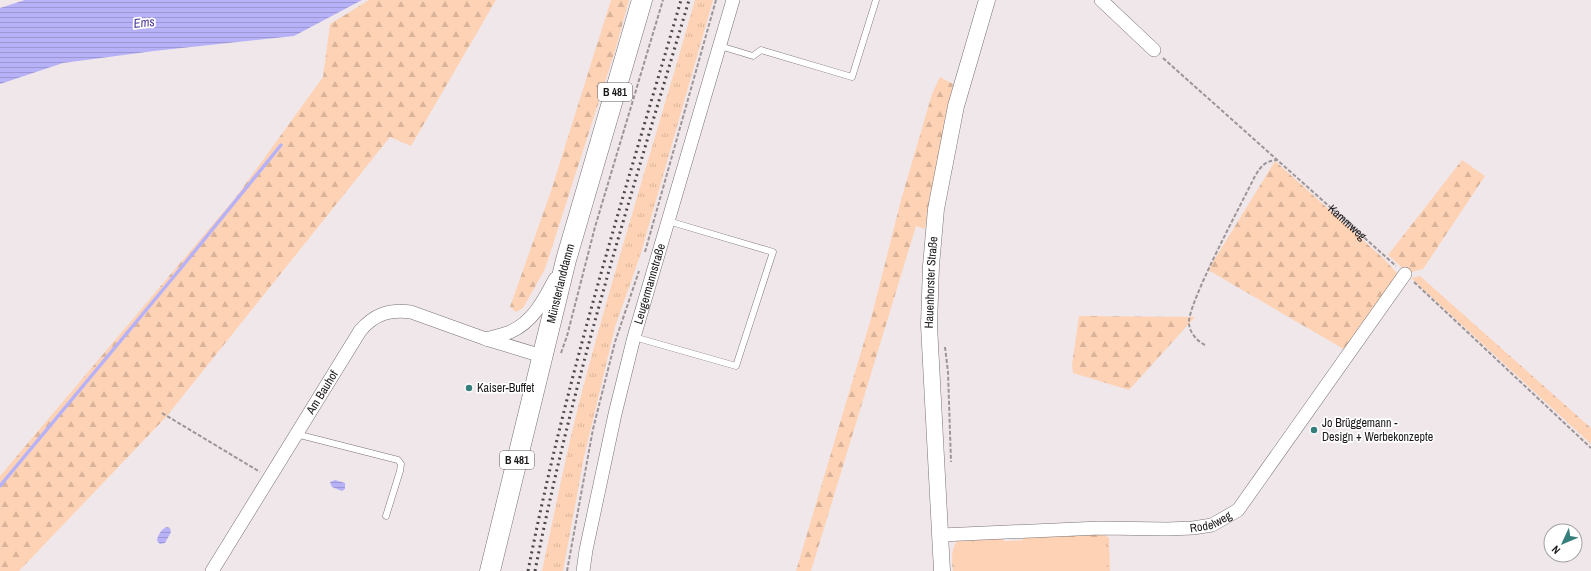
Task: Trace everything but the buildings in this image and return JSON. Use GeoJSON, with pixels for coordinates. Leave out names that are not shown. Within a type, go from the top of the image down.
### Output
{"type":"FeatureCollection","features":[{"type":"Feature","properties":{"kind":"main road","name":"Münsterlanddamm"},"geometry":{"type":"LineString","coordinates":[[490,571],[550,358],[566,260],[642,0]]}},
{"type":"Feature","properties":{"kind":"street","name":"Leugermannstraße"},"geometry":{"type":"LineString","coordinates":[[583,571],[586,550],[613,422],[634,337],[733,0]]}},
{"type":"Feature","properties":{"kind":"street","name":"Hauenhorster Straße"},"geometry":{"type":"LineString","coordinates":[[942,571],[930,325],[931,266],[936,209],[956,106],[987,0]]}},
{"type":"Feature","properties":{"kind":"street"},"geometry":{"type":"LineString","coordinates":[[1101,0],[1154,50]]}},
{"type":"Feature","properties":{"kind":"street"},"geometry":{"type":"LineString","coordinates":[[486,339],[510,332],[527,321],[543,302],[566,260]]}},
{"type":"Feature","properties":{"kind":"street","name":"Rodelweg"},"geometry":{"type":"LineString","coordinates":[[941,535],[1100,528],[1167,529],[1212,525],[1238,510],[1405,274]]}},
{"type":"Feature","properties":{"kind":"street","name":"Am Bauhof"},"geometry":{"type":"LineString","coordinates":[[212,571],[360,331],[372,319],[382,313],[401,311],[411,312],[486,339],[550,358]]}},
{"type":"Feature","properties":{"kind":"lane"},"geometry":{"type":"LineString","coordinates":[[720,46],[753,56],[761,50],[852,76],[876,0]]}},
{"type":"Feature","properties":{"kind":"lane"},"geometry":{"type":"LineString","coordinates":[[634,337],[736,366],[773,252],[668,221]]}},
{"type":"Feature","properties":{"kind":"lane"},"geometry":{"type":"LineString","coordinates":[[296,434],[398,460],[401,464],[400,472],[386,516]]}},
{"type":"Feature","properties":{"kind":"path"},"geometry":{"type":"LineString","coordinates":[[550,358],[567,336],[595,227],[663,0]]}},
{"type":"Feature","properties":{"kind":"path"},"geometry":{"type":"LineString","coordinates":[[645,252],[716,0]]}},
{"type":"Feature","properties":{"kind":"path","name":"Kammweg"},"geometry":{"type":"LineString","coordinates":[[1154,50],[1405,274],[1591,448]]}},
{"type":"Feature","properties":{"kind":"path"},"geometry":{"type":"LineString","coordinates":[[1205,345],[1197,340],[1189,324],[1191,311],[1208,272],[1255,176],[1260,168],[1268,161],[1277,160]]}},
{"type":"Feature","properties":{"kind":"path"},"geometry":{"type":"LineString","coordinates":[[567,571],[593,429],[615,342],[641,266]]}},
{"type":"Feature","properties":{"kind":"path"},"geometry":{"type":"LineString","coordinates":[[944,344],[948,372],[952,465]]}},
{"type":"Feature","properties":{"kind":"path"},"geometry":{"type":"LineString","coordinates":[[162,412],[269,478]]}},
{"type":"Feature","properties":{"kind":"green space"},"geometry":{"type":"Polygon","coordinates":[[[369,0],[496,0],[411,146],[390,137],[166,417],[19,571],[0,571],[0,476],[236,197],[323,77],[330,24],[369,0]]]}},
{"type":"Feature","properties":{"kind":"green space"},"geometry":{"type":"Polygon","coordinates":[[[611,0],[629,0],[615,51],[545,269],[523,308],[516,312],[510,307],[551,191],[611,0]]]}},
{"type":"Feature","properties":{"kind":"green space"},"geometry":{"type":"Polygon","coordinates":[[[695,0],[713,0],[641,253],[615,327],[584,457],[563,571],[542,571],[569,445],[592,352],[695,0]]]}},
{"type":"Feature","properties":{"kind":"green space"},"geometry":{"type":"Polygon","coordinates":[[[940,77],[953,84],[925,229],[916,226],[811,571],[796,571],[872,315],[901,200],[932,94],[940,77]]]}},
{"type":"Feature","properties":{"kind":"green space"},"geometry":{"type":"Polygon","coordinates":[[[1462,160],[1485,176],[1423,269],[1408,273],[1388,255],[1462,160]]]}},
{"type":"Feature","properties":{"kind":"green space"},"geometry":{"type":"Polygon","coordinates":[[[1275,161],[1384,259],[1396,272],[1399,279],[1347,351],[1208,270],[1275,161]]]}},
{"type":"Feature","properties":{"kind":"green space"},"geometry":{"type":"Polygon","coordinates":[[[1420,276],[1591,428],[1591,444],[1411,278],[1420,276]]]}},
{"type":"Feature","properties":{"kind":"green space"},"geometry":{"type":"Polygon","coordinates":[[[1079,316],[1195,317],[1129,390],[1073,373],[1072,365],[1079,316]]]}},
{"type":"Feature","properties":{"kind":"green space"},"geometry":{"type":"Polygon","coordinates":[[[1102,533],[1109,538],[1110,571],[1099,571],[1023,542],[1023,538],[1032,535],[1102,533]]]}},
{"type":"Feature","properties":{"kind":"green space"},"geometry":{"type":"Polygon","coordinates":[[[999,537],[1003,539],[1005,543],[963,571],[953,571],[953,549],[960,538],[999,537]]]}},
{"type":"Feature","properties":{"kind":"green space"},"geometry":{"type":"Polygon","coordinates":[[[1106,537],[1107,571],[957,571],[956,543],[1106,537]]]}},
{"type":"Feature","properties":{"kind":"water","name":"Ems"},"geometry":{"type":"Polygon","coordinates":[[[25,0],[362,0],[294,36],[154,51],[63,63],[0,84],[0,8],[25,0]]]}},
{"type":"Feature","properties":{"kind":"water"},"geometry":{"type":"Polygon","coordinates":[[[335,480],[345,483],[345,489],[342,491],[332,487],[330,482],[335,480]]]}},
{"type":"Feature","properties":{"kind":"water"},"geometry":{"type":"Polygon","coordinates":[[[167,527],[170,528],[171,532],[165,543],[160,544],[157,541],[158,537],[167,527]]]}},
{"type":"Feature","properties":{"kind":"waterway"},"geometry":{"type":"LineString","coordinates":[[0,486],[281,145]]}},
{"type":"Feature","properties":{"kind":"railway"},"geometry":{"type":"LineString","coordinates":[[528,571],[560,427],[598,284],[681,0]]}},
{"type":"Feature","properties":{"kind":"railway"},"geometry":{"type":"LineString","coordinates":[[535,571],[567,427],[605,284],[689,0]]}},
{"type":"Feature","properties":{"kind":"place","name":"Kaiser-Buffet"},"geometry":{"type":"Point","coordinates":[469,388]}},
{"type":"Feature","properties":{"kind":"place","name":"Jo Brüggemann - Design + Werbekonzepte"},"geometry":{"type":"Point","coordinates":[1314,430]}}]}
